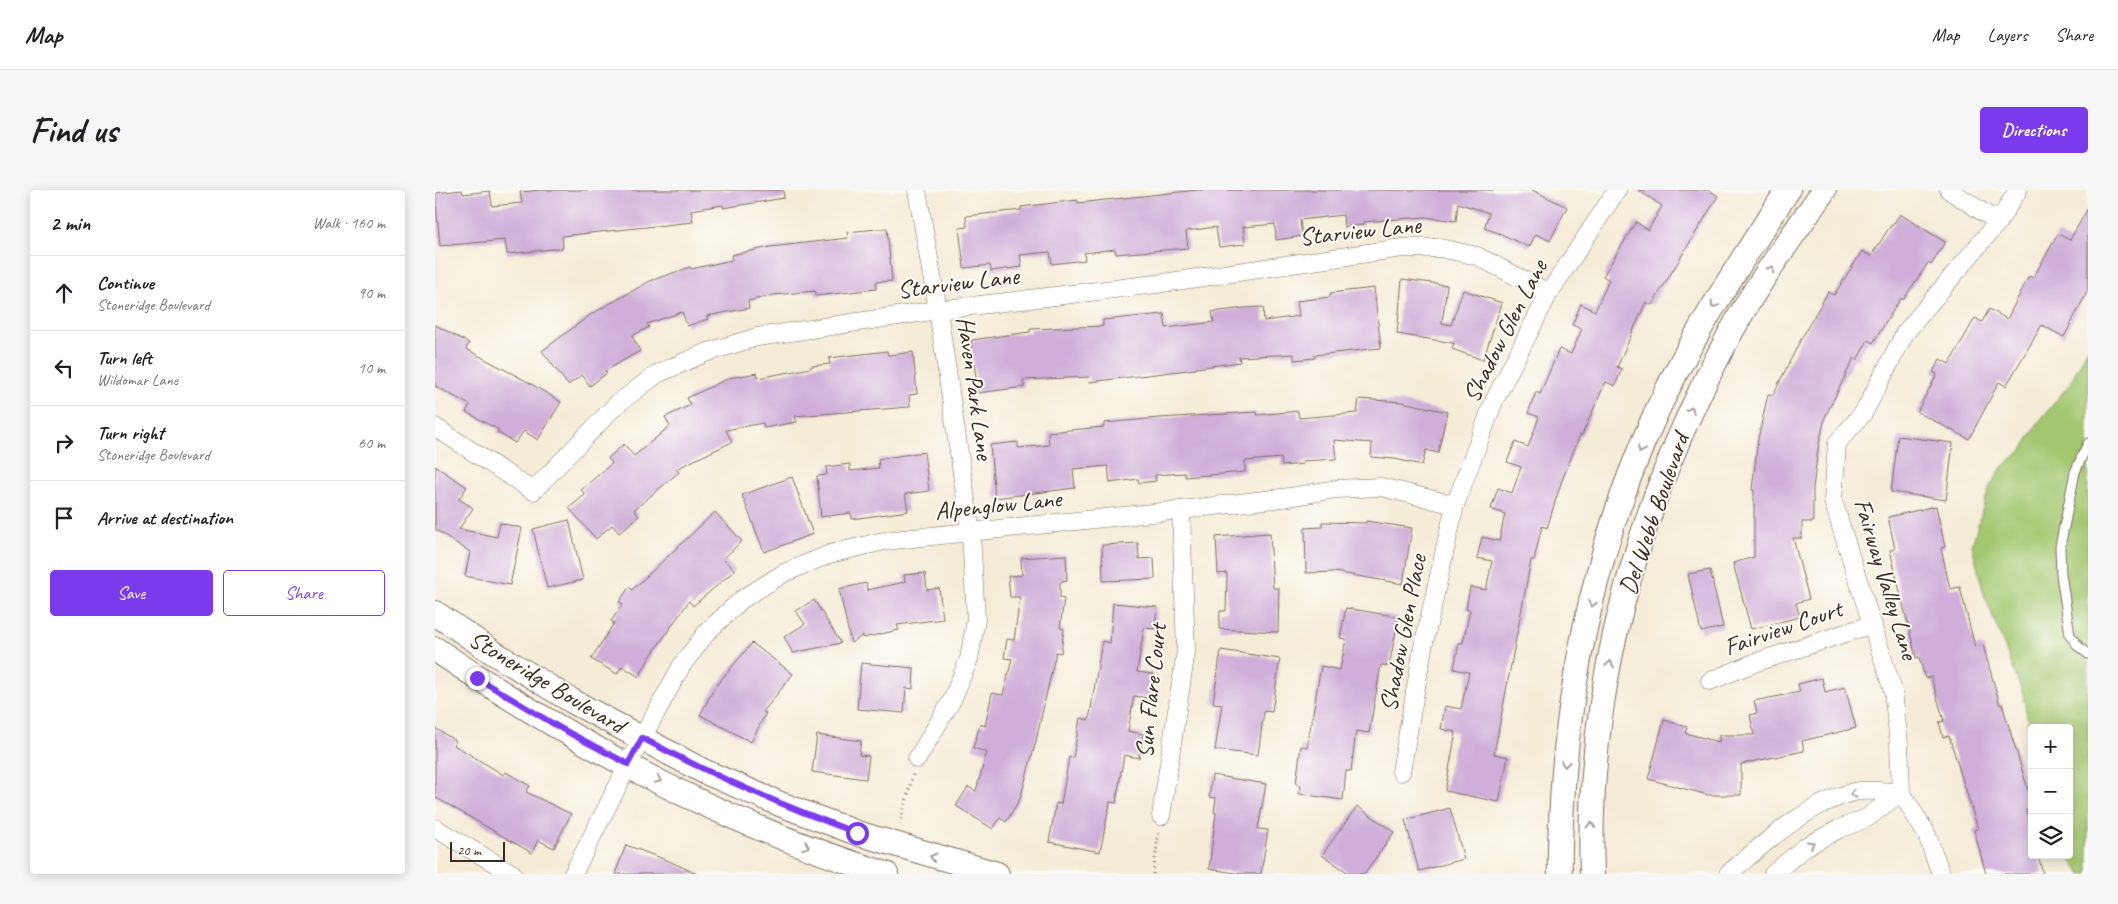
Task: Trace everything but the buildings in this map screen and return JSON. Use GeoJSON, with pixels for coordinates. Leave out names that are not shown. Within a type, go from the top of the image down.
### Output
{"type":"FeatureCollection","features":[{"type":"Feature","properties":{"kind":"street","name":"Haven Park Lane"},"geometry":{"type":"LineString","coordinates":[[917,190],[938,310],[971,534],[976,619],[969,659],[952,700],[917,759]]}},
{"type":"Feature","properties":{"kind":"street","name":"Shadow Glen Lane"},"geometry":{"type":"LineString","coordinates":[[1455,504],[1494,401],[1549,293],[1617,190]]}},
{"type":"Feature","properties":{"kind":"street","name":"Del Webb Boulevard"},"geometry":{"type":"LineString","coordinates":[[1560,874],[1564,777],[1570,717],[1585,631],[1610,534],[1640,450],[1675,376],[1718,299],[1788,190]]}},
{"type":"Feature","properties":{"kind":"street","name":"Del Webb Boulevard"},"geometry":{"type":"LineString","coordinates":[[1592,874],[1591,829],[1600,720],[1617,629],[1639,541],[1679,435],[1718,357],[1741,314],[1824,190]]}},
{"type":"Feature","properties":{"kind":"street"},"geometry":{"type":"LineString","coordinates":[[1949,190],[1998,222]]}},
{"type":"Feature","properties":{"kind":"street","name":"Fairway Valley Lane"},"geometry":{"type":"LineString","coordinates":[[1941,874],[1927,835],[1901,792],[1899,744],[1893,691],[1833,501],[1837,443],[1864,412],[1905,332],[1998,222],[2018,190]]}},
{"type":"Feature","properties":{"kind":"street","name":"Starview Lane"},"geometry":{"type":"LineString","coordinates":[[435,427],[533,491],[616,405],[657,374],[705,353],[757,337],[938,310],[1156,284],[1402,248],[1440,248],[1477,256],[1549,293]]}},
{"type":"Feature","properties":{"kind":"street","name":"Alpenglow Lane"},"geometry":{"type":"LineString","coordinates":[[573,874],[635,751],[682,666],[707,632],[741,600],[784,572],[830,554],[884,541],[971,534],[1181,510],[1290,497],[1336,489],[1381,487],[1455,504]]}},
{"type":"Feature","properties":{"kind":"street","name":"Shadow Glen Place"},"geometry":{"type":"LineString","coordinates":[[1401,772],[1423,647],[1455,504]]}},
{"type":"Feature","properties":{"kind":"street","name":"Sun Flare Court"},"geometry":{"type":"LineString","coordinates":[[1161,816],[1186,651],[1181,510]]}},
{"type":"Feature","properties":{"kind":"street","name":"Stoneridge Boulevard"},"geometry":{"type":"LineString","coordinates":[[435,613],[572,701],[693,797],[771,832],[849,863],[886,874]]}},
{"type":"Feature","properties":{"kind":"street","name":"Fairview Court"},"geometry":{"type":"LineString","coordinates":[[1710,681],[1754,663],[1873,624]]}},
{"type":"Feature","properties":{"kind":"street","name":"Stoneridge Boulevard"},"geometry":{"type":"LineString","coordinates":[[435,649],[477,678],[562,729],[703,771],[780,804],[895,845],[997,874]]}},
{"type":"Feature","properties":{"kind":"street"},"geometry":{"type":"LineString","coordinates":[[1728,874],[1790,823],[1827,802],[1855,792],[1901,792]]}},
{"type":"Feature","properties":{"kind":"street"},"geometry":{"type":"LineString","coordinates":[[1773,874],[1805,847],[1839,829],[1867,818],[1901,792]]}},
{"type":"Feature","properties":{"kind":"street"},"geometry":{"type":"LineString","coordinates":[[435,828],[513,874]]}},
{"type":"Feature","properties":{"kind":"lane"},"geometry":{"type":"LineString","coordinates":[[2088,444],[2075,472],[2060,547],[2061,574],[2070,635],[2078,646],[2088,654]]}},
{"type":"Feature","properties":{"kind":"path"},"geometry":{"type":"LineString","coordinates":[[895,845],[917,759]]}},
{"type":"Feature","properties":{"kind":"path"},"geometry":{"type":"LineString","coordinates":[[1153,874],[1158,853],[1161,816]]}},
{"type":"Feature","properties":{"kind":"green space"},"geometry":{"type":"Polygon","coordinates":[[[2088,348],[2088,874],[2081,874],[2070,859],[2073,859],[2073,724],[2028,724],[2023,694],[1984,594],[1972,545],[1989,488],[2003,466],[2022,450],[2038,423],[2069,385],[2088,348]]]}},
{"type":"Feature","properties":{"kind":"route"},"geometry":{"type":"LineString","coordinates":[[477,678],[562,729],[628,764],[642,738],[703,771],[780,804],[857,833]]}}]}
